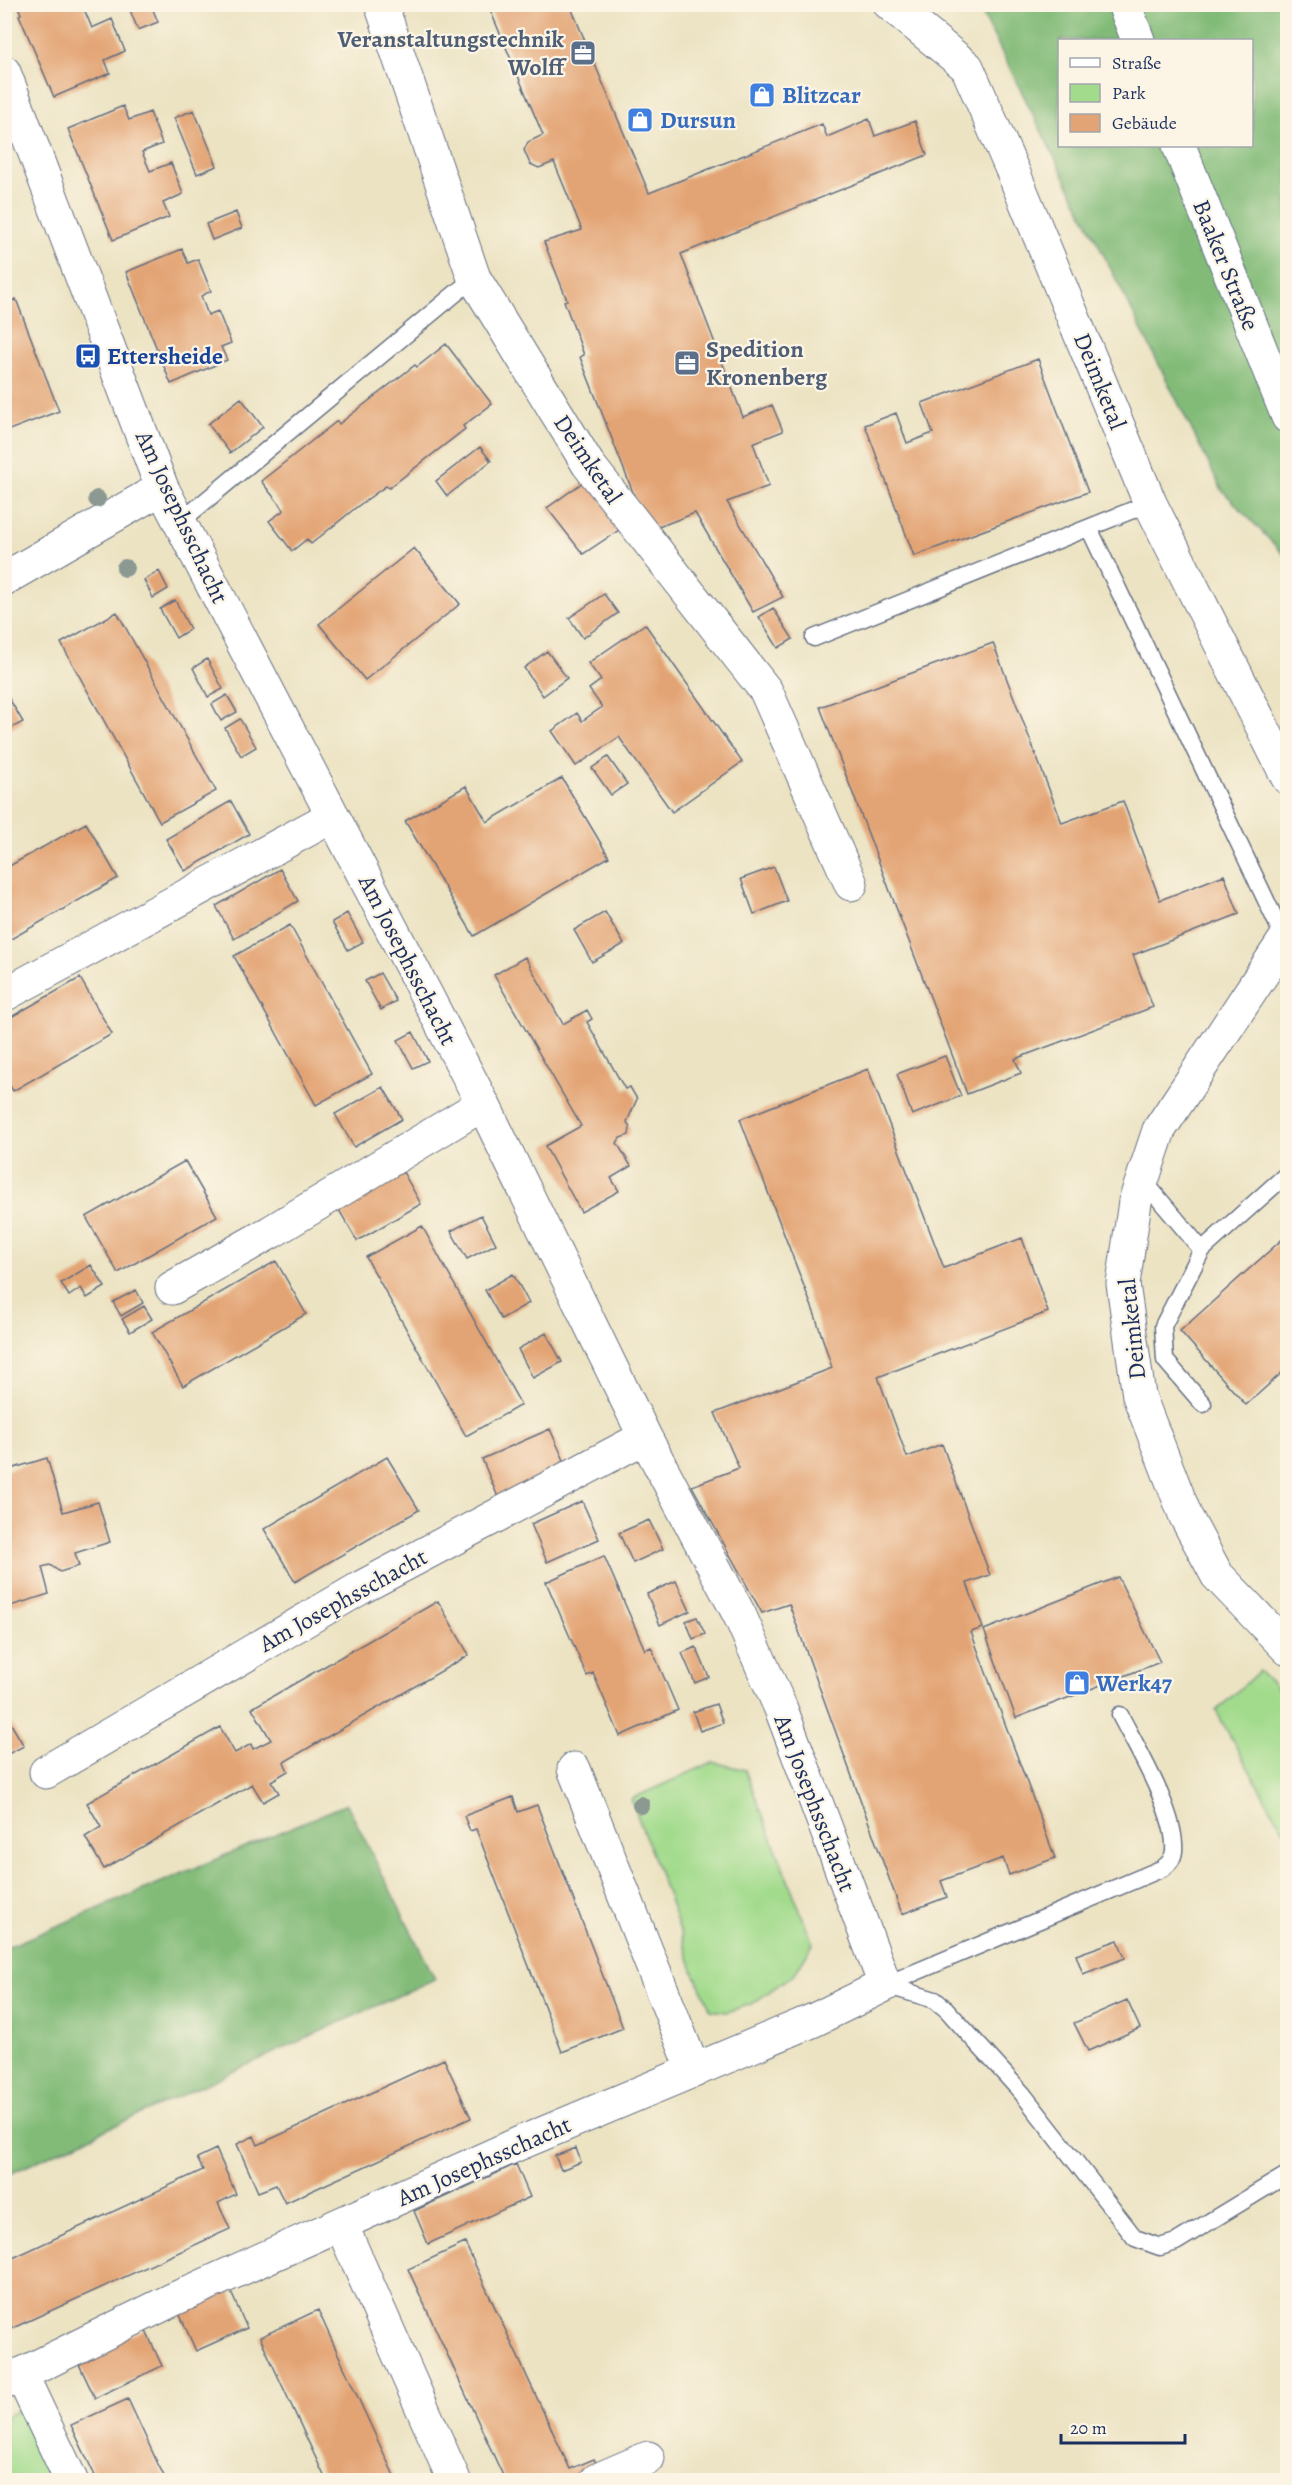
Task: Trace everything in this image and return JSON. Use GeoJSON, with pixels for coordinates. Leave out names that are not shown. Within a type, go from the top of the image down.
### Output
{"type":"FeatureCollection","features":[{"type":"Feature","properties":{"kind":"street","name":"Deimketal"},"geometry":{"type":"LineString","coordinates":[[381,4],[474,278],[588,464],[766,691],[851,884]]}},
{"type":"Feature","properties":{"kind":"street","name":"Deimketal"},"geometry":{"type":"LineString","coordinates":[[890,4],[967,67],[1014,174],[1150,503],[1287,778]]}},
{"type":"Feature","properties":{"kind":"street"},"geometry":{"type":"LineString","coordinates":[[1124,4],[1138,39]]}},
{"type":"Feature","properties":{"kind":"street","name":"Am Josephsschacht"},"geometry":{"type":"LineString","coordinates":[[4,72],[162,488],[483,1104],[645,1437],[740,1616],[781,1709],[885,1985],[814,2020],[518,2144],[171,2300],[13,2378],[71,2481]]}},
{"type":"Feature","properties":{"kind":"street","name":"Baaker Straße"},"geometry":{"type":"LineString","coordinates":[[1179,147],[1287,417]]}},
{"type":"Feature","properties":{"kind":"street"},"geometry":{"type":"LineString","coordinates":[[4,579],[162,488]]}},
{"type":"Feature","properties":{"kind":"street"},"geometry":{"type":"LineString","coordinates":[[4,995],[333,816]]}},
{"type":"Feature","properties":{"kind":"street","name":"Deimketal"},"geometry":{"type":"LineString","coordinates":[[1286,936],[1159,1130],[1135,1202],[1123,1284],[1139,1396],[1186,1517],[1217,1575],[1287,1649]]}},
{"type":"Feature","properties":{"kind":"street"},"geometry":{"type":"LineString","coordinates":[[172,1288],[271,1232],[483,1104]]}},
{"type":"Feature","properties":{"kind":"street","name":"Am Josephsschacht"},"geometry":{"type":"LineString","coordinates":[[46,1772],[362,1587],[645,1437]]}},
{"type":"Feature","properties":{"kind":"street"},"geometry":{"type":"LineString","coordinates":[[574,1768],[694,2071]]}},
{"type":"Feature","properties":{"kind":"street"},"geometry":{"type":"LineString","coordinates":[[341,2224],[454,2481]]}},
{"type":"Feature","properties":{"kind":"street"},"geometry":{"type":"LineString","coordinates":[[597,2481],[648,2458]]}},
{"type":"Feature","properties":{"kind":"lane"},"geometry":{"type":"LineString","coordinates":[[180,522],[474,278]]}},
{"type":"Feature","properties":{"kind":"lane"},"geometry":{"type":"LineString","coordinates":[[814,638],[1150,503]]}},
{"type":"Feature","properties":{"kind":"lane"},"geometry":{"type":"LineString","coordinates":[[1089,528],[1286,936]]}},
{"type":"Feature","properties":{"kind":"lane"},"geometry":{"type":"LineString","coordinates":[[1203,1404],[1165,1360],[1163,1326],[1202,1250],[1287,1173]]}},
{"type":"Feature","properties":{"kind":"lane"},"geometry":{"type":"LineString","coordinates":[[1143,1180],[1202,1250]]}},
{"type":"Feature","properties":{"kind":"lane"},"geometry":{"type":"LineString","coordinates":[[885,1985],[1161,1869],[1171,1862],[1174,1851],[1168,1812],[1120,1715]]}},
{"type":"Feature","properties":{"kind":"lane"},"geometry":{"type":"LineString","coordinates":[[885,1985],[935,2000],[946,2010],[1022,2093],[1135,2238],[1140,2241],[1160,2247],[1176,2242],[1287,2174]]}},
{"type":"Feature","properties":{"kind":"green space"},"geometry":{"type":"Polygon","coordinates":[[[978,5],[1287,5],[1287,558],[1222,490],[978,5]]]}},
{"type":"Feature","properties":{"kind":"green space"},"geometry":{"type":"Polygon","coordinates":[[[1259,1671],[1287,1698],[1287,1837],[1216,1711],[1259,1671]]]}},
{"type":"Feature","properties":{"kind":"green space"},"geometry":{"type":"Polygon","coordinates":[[[713,1762],[745,1770],[813,1944],[795,1973],[752,2004],[726,2012],[711,2010],[694,1973],[631,1799],[713,1762]]]}},
{"type":"Feature","properties":{"kind":"green space"},"geometry":{"type":"Polygon","coordinates":[[[347,1804],[435,1979],[5,2176],[5,1948],[347,1804]]]}},
{"type":"Feature","properties":{"kind":"green space"},"geometry":{"type":"Polygon","coordinates":[[[23,2407],[57,2480],[5,2480],[5,2417],[23,2407]]]}},
{"type":"Feature","properties":{"kind":"building"},"geometry":{"type":"Polygon","coordinates":[[[17,4],[93,4],[84,9],[92,28],[112,19],[125,51],[105,60],[110,73],[54,97],[19,15],[21,14],[17,4]]]}},
{"type":"Feature","properties":{"kind":"building"},"geometry":{"type":"Polygon","coordinates":[[[128,5],[151,5],[158,22],[138,30],[128,5]]]}},
{"type":"Feature","properties":{"kind":"building"},"geometry":{"type":"Polygon","coordinates":[[[488,5],[570,5],[649,193],[822,124],[827,137],[869,119],[875,136],[915,121],[927,155],[681,254],[743,417],[772,405],[783,431],[753,443],[769,486],[727,502],[783,597],[753,612],[695,513],[648,531],[580,357],[584,355],[564,301],[567,300],[544,242],[582,230],[554,162],[539,168],[530,164],[524,150],[528,142],[543,135],[488,5]]]}},
{"type":"Feature","properties":{"kind":"building"},"geometry":{"type":"Polygon","coordinates":[[[123,106],[129,120],[150,112],[162,144],[142,152],[150,171],[171,163],[183,194],[163,203],[169,217],[113,240],[68,129],[123,106]]]}},
{"type":"Feature","properties":{"kind":"building"},"geometry":{"type":"Polygon","coordinates":[[[194,110],[217,166],[197,174],[174,118],[194,110]]]}},
{"type":"Feature","properties":{"kind":"building"},"geometry":{"type":"Polygon","coordinates":[[[236,212],[242,228],[212,240],[206,224],[236,212]]]}},
{"type":"Feature","properties":{"kind":"building"},"geometry":{"type":"Polygon","coordinates":[[[182,249],[188,263],[198,259],[211,291],[201,296],[208,315],[218,311],[231,343],[221,347],[227,360],[171,384],[126,272],[182,249]]]}},
{"type":"Feature","properties":{"kind":"building"},"geometry":{"type":"Polygon","coordinates":[[[16,299],[59,411],[4,432],[4,304],[16,299]]]}},
{"type":"Feature","properties":{"kind":"building"},"geometry":{"type":"Polygon","coordinates":[[[446,344],[492,404],[463,426],[465,429],[389,488],[386,486],[358,506],[311,544],[307,539],[292,551],[269,521],[284,510],[261,481],[337,421],[339,424],[446,344]]]}},
{"type":"Feature","properties":{"kind":"building"},"geometry":{"type":"Polygon","coordinates":[[[1038,359],[1088,492],[914,556],[865,425],[896,413],[907,443],[933,433],[922,403],[1038,359]]]}},
{"type":"Feature","properties":{"kind":"building"},"geometry":{"type":"Polygon","coordinates":[[[241,398],[263,427],[230,453],[208,424],[241,398]]]}},
{"type":"Feature","properties":{"kind":"building"},"geometry":{"type":"Polygon","coordinates":[[[480,447],[491,461],[447,496],[436,481],[480,447]]]}},
{"type":"Feature","properties":{"kind":"building"},"geometry":{"type":"Polygon","coordinates":[[[589,478],[622,528],[583,554],[547,508],[589,478]]]}},
{"type":"Feature","properties":{"kind":"building"},"geometry":{"type":"Polygon","coordinates":[[[414,548],[460,604],[365,680],[319,624],[414,548]]]}},
{"type":"Feature","properties":{"kind":"building"},"geometry":{"type":"Polygon","coordinates":[[[159,571],[168,589],[153,598],[144,580],[159,571]]]}},
{"type":"Feature","properties":{"kind":"building"},"geometry":{"type":"Polygon","coordinates":[[[604,594],[618,613],[583,638],[569,618],[604,594]]]}},
{"type":"Feature","properties":{"kind":"building"},"geometry":{"type":"Polygon","coordinates":[[[175,600],[190,629],[176,638],[160,609],[175,600]]]}},
{"type":"Feature","properties":{"kind":"building"},"geometry":{"type":"Polygon","coordinates":[[[773,608],[793,639],[778,648],[759,617],[773,608]]]}},
{"type":"Feature","properties":{"kind":"building"},"geometry":{"type":"Polygon","coordinates":[[[117,612],[216,791],[160,822],[61,643],[117,612]]]}},
{"type":"Feature","properties":{"kind":"building"},"geometry":{"type":"Polygon","coordinates":[[[645,624],[742,762],[672,812],[619,737],[576,766],[552,731],[577,713],[582,721],[602,707],[589,689],[601,680],[588,663],[645,624]]]}},
{"type":"Feature","properties":{"kind":"building"},"geometry":{"type":"Polygon","coordinates":[[[993,643],[1062,823],[1123,801],[1160,900],[1224,875],[1239,914],[1133,955],[1153,1007],[1015,1059],[1021,1073],[967,1094],[820,707],[993,643]]]}},
{"type":"Feature","properties":{"kind":"building"},"geometry":{"type":"Polygon","coordinates":[[[547,651],[567,678],[543,696],[524,668],[547,651]]]}},
{"type":"Feature","properties":{"kind":"building"},"geometry":{"type":"Polygon","coordinates":[[[207,659],[223,689],[208,697],[193,668],[207,659]]]}},
{"type":"Feature","properties":{"kind":"building"},"geometry":{"type":"Polygon","coordinates":[[[4,690],[23,722],[4,732],[4,690]]]}},
{"type":"Feature","properties":{"kind":"building"},"geometry":{"type":"Polygon","coordinates":[[[227,695],[237,712],[221,721],[212,704],[227,695]]]}},
{"type":"Feature","properties":{"kind":"building"},"geometry":{"type":"Polygon","coordinates":[[[240,719],[256,747],[241,756],[225,728],[240,719]]]}},
{"type":"Feature","properties":{"kind":"building"},"geometry":{"type":"Polygon","coordinates":[[[608,757],[627,784],[611,795],[592,768],[608,757]]]}},
{"type":"Feature","properties":{"kind":"building"},"geometry":{"type":"Polygon","coordinates":[[[562,778],[609,857],[474,936],[405,821],[466,786],[487,822],[562,778]]]}},
{"type":"Feature","properties":{"kind":"building"},"geometry":{"type":"Polygon","coordinates":[[[231,801],[249,834],[185,871],[166,839],[231,801]]]}},
{"type":"Feature","properties":{"kind":"building"},"geometry":{"type":"Polygon","coordinates":[[[86,823],[118,878],[4,943],[4,869],[86,823]]]}},
{"type":"Feature","properties":{"kind":"building"},"geometry":{"type":"Polygon","coordinates":[[[774,867],[787,901],[754,914],[741,879],[774,867]]]}},
{"type":"Feature","properties":{"kind":"building"},"geometry":{"type":"Polygon","coordinates":[[[280,869],[298,901],[234,939],[216,906],[280,869]]]}},
{"type":"Feature","properties":{"kind":"building"},"geometry":{"type":"Polygon","coordinates":[[[605,912],[624,944],[592,962],[574,930],[605,912]]]}},
{"type":"Feature","properties":{"kind":"building"},"geometry":{"type":"Polygon","coordinates":[[[347,913],[363,942],[348,950],[332,922],[347,913]]]}},
{"type":"Feature","properties":{"kind":"building"},"geometry":{"type":"Polygon","coordinates":[[[290,925],[372,1074],[316,1105],[234,956],[290,925]]]}},
{"type":"Feature","properties":{"kind":"building"},"geometry":{"type":"Polygon","coordinates":[[[525,957],[563,1024],[587,1010],[592,1019],[587,1022],[625,1089],[630,1087],[637,1099],[627,1122],[630,1128],[629,1135],[620,1138],[617,1143],[631,1166],[611,1178],[619,1191],[581,1212],[545,1146],[581,1126],[494,975],[525,957]]]}},
{"type":"Feature","properties":{"kind":"building"},"geometry":{"type":"Polygon","coordinates":[[[380,973],[396,1001],[381,1010],[365,981],[380,973]]]}},
{"type":"Feature","properties":{"kind":"building"},"geometry":{"type":"Polygon","coordinates":[[[80,978],[112,1034],[13,1091],[4,1076],[4,1021],[80,978]]]}},
{"type":"Feature","properties":{"kind":"building"},"geometry":{"type":"Polygon","coordinates":[[[413,1032],[428,1061],[413,1068],[398,1040],[413,1032]]]}},
{"type":"Feature","properties":{"kind":"building"},"geometry":{"type":"Polygon","coordinates":[[[945,1056],[961,1096],[912,1115],[897,1074],[945,1056]]]}},
{"type":"Feature","properties":{"kind":"building"},"geometry":{"type":"Polygon","coordinates":[[[868,1069],[944,1268],[1022,1238],[1048,1312],[878,1377],[907,1457],[942,1444],[990,1575],[967,1583],[983,1628],[971,1632],[1055,1858],[1009,1875],[1003,1858],[941,1881],[947,1897],[902,1914],[789,1604],[762,1613],[692,1486],[739,1468],[715,1413],[832,1368],[815,1315],[740,1119],[868,1069]]]}},
{"type":"Feature","properties":{"kind":"building"},"geometry":{"type":"Polygon","coordinates":[[[383,1087],[402,1119],[354,1147],[335,1114],[383,1087]]]}},
{"type":"Feature","properties":{"kind":"building"},"geometry":{"type":"Polygon","coordinates":[[[185,1161],[217,1216],[118,1273],[86,1217],[185,1161]]]}},
{"type":"Feature","properties":{"kind":"building"},"geometry":{"type":"Polygon","coordinates":[[[403,1172],[421,1204],[357,1241],[338,1208],[403,1172]]]}},
{"type":"Feature","properties":{"kind":"building"},"geometry":{"type":"Polygon","coordinates":[[[481,1215],[496,1244],[467,1259],[451,1231],[481,1215]]]}},
{"type":"Feature","properties":{"kind":"building"},"geometry":{"type":"Polygon","coordinates":[[[422,1226],[521,1405],[466,1436],[366,1257],[422,1226]]]}},
{"type":"Feature","properties":{"kind":"building"},"geometry":{"type":"Polygon","coordinates":[[[1287,1235],[1287,1368],[1246,1405],[1180,1331],[1287,1235]]]}},
{"type":"Feature","properties":{"kind":"building"},"geometry":{"type":"Polygon","coordinates":[[[276,1261],[306,1314],[183,1386],[152,1332],[276,1261]]]}},
{"type":"Feature","properties":{"kind":"building"},"geometry":{"type":"Polygon","coordinates":[[[91,1265],[105,1287],[87,1298],[81,1288],[69,1296],[61,1283],[91,1265]]]}},
{"type":"Feature","properties":{"kind":"building"},"geometry":{"type":"Polygon","coordinates":[[[513,1274],[529,1303],[501,1319],[485,1290],[513,1274]]]}},
{"type":"Feature","properties":{"kind":"building"},"geometry":{"type":"Polygon","coordinates":[[[136,1290],[143,1303],[121,1316],[113,1302],[136,1290]]]}},
{"type":"Feature","properties":{"kind":"building"},"geometry":{"type":"Polygon","coordinates":[[[144,1306],[152,1319],[130,1332],[122,1319],[144,1306]]]}},
{"type":"Feature","properties":{"kind":"building"},"geometry":{"type":"Polygon","coordinates":[[[546,1333],[562,1362],[533,1378],[518,1349],[546,1333]]]}},
{"type":"Feature","properties":{"kind":"building"},"geometry":{"type":"Polygon","coordinates":[[[550,1429],[567,1467],[498,1497],[482,1459],[550,1429]]]}},
{"type":"Feature","properties":{"kind":"building"},"geometry":{"type":"Polygon","coordinates":[[[387,1457],[419,1510],[295,1582],[264,1529],[387,1457]]]}},
{"type":"Feature","properties":{"kind":"building"},"geometry":{"type":"Polygon","coordinates":[[[47,1458],[63,1512],[98,1502],[110,1542],[75,1553],[79,1566],[60,1572],[50,1565],[42,1567],[49,1594],[4,1608],[4,1471],[47,1458]]]}},
{"type":"Feature","properties":{"kind":"building"},"geometry":{"type":"Polygon","coordinates":[[[582,1501],[599,1539],[547,1562],[531,1524],[582,1501]]]}},
{"type":"Feature","properties":{"kind":"building"},"geometry":{"type":"Polygon","coordinates":[[[649,1520],[663,1549],[633,1563],[619,1533],[649,1520]]]}},
{"type":"Feature","properties":{"kind":"building"},"geometry":{"type":"Polygon","coordinates":[[[604,1556],[645,1650],[651,1647],[678,1710],[620,1736],[593,1673],[587,1676],[546,1582],[604,1556]]]}},
{"type":"Feature","properties":{"kind":"building"},"geometry":{"type":"Polygon","coordinates":[[[1118,1577],[1160,1662],[1016,1718],[984,1630],[1118,1577]]]}},
{"type":"Feature","properties":{"kind":"building"},"geometry":{"type":"Polygon","coordinates":[[[676,1581],[690,1611],[660,1625],[647,1594],[676,1581]]]}},
{"type":"Feature","properties":{"kind":"building"},"geometry":{"type":"Polygon","coordinates":[[[438,1601],[469,1655],[284,1762],[288,1771],[271,1781],[279,1793],[263,1802],[252,1784],[104,1869],[85,1837],[101,1827],[87,1803],[220,1727],[235,1753],[251,1744],[253,1749],[271,1740],[252,1708],[438,1601]]]}},
{"type":"Feature","properties":{"kind":"building"},"geometry":{"type":"Polygon","coordinates":[[[697,1617],[705,1634],[693,1639],[686,1621],[697,1617]]]}},
{"type":"Feature","properties":{"kind":"building"},"geometry":{"type":"Polygon","coordinates":[[[696,1647],[709,1677],[695,1683],[682,1653],[696,1647]]]}},
{"type":"Feature","properties":{"kind":"building"},"geometry":{"type":"Polygon","coordinates":[[[716,1704],[723,1723],[700,1731],[693,1712],[716,1704]]]}},
{"type":"Feature","properties":{"kind":"building"},"geometry":{"type":"Polygon","coordinates":[[[4,1712],[24,1746],[4,1756],[4,1712]]]}},
{"type":"Feature","properties":{"kind":"building"},"geometry":{"type":"Polygon","coordinates":[[[513,1797],[518,1812],[537,1805],[623,2028],[562,2052],[476,1829],[470,1831],[464,1816],[513,1797]]]}},
{"type":"Feature","properties":{"kind":"building"},"geometry":{"type":"Polygon","coordinates":[[[1118,1940],[1125,1958],[1083,1974],[1076,1955],[1118,1940]]]}},
{"type":"Feature","properties":{"kind":"building"},"geometry":{"type":"Polygon","coordinates":[[[1127,2000],[1140,2028],[1088,2051],[1074,2023],[1127,2000]]]}},
{"type":"Feature","properties":{"kind":"building"},"geometry":{"type":"Polygon","coordinates":[[[444,2059],[471,2118],[285,2203],[276,2185],[258,2192],[237,2144],[254,2136],[258,2145],[444,2059]]]}},
{"type":"Feature","properties":{"kind":"building"},"geometry":{"type":"Polygon","coordinates":[[[576,2148],[581,2162],[561,2170],[555,2156],[576,2148]]]}},
{"type":"Feature","properties":{"kind":"building"},"geometry":{"type":"Polygon","coordinates":[[[216,2149],[236,2194],[218,2203],[230,2229],[4,2332],[4,2262],[203,2170],[197,2158],[216,2149]]]}},
{"type":"Feature","properties":{"kind":"building"},"geometry":{"type":"Polygon","coordinates":[[[516,2164],[530,2197],[428,2244],[414,2211],[516,2164]]]}},
{"type":"Feature","properties":{"kind":"building"},"geometry":{"type":"Polygon","coordinates":[[[465,2243],[570,2469],[594,2459],[602,2475],[590,2480],[505,2480],[408,2269],[465,2243]]]}},
{"type":"Feature","properties":{"kind":"building"},"geometry":{"type":"Polygon","coordinates":[[[230,2290],[247,2328],[196,2351],[179,2313],[230,2290]]]}},
{"type":"Feature","properties":{"kind":"building"},"geometry":{"type":"Polygon","coordinates":[[[318,2310],[396,2480],[326,2480],[275,2370],[260,2337],[318,2310]]]}},
{"type":"Feature","properties":{"kind":"building"},"geometry":{"type":"Polygon","coordinates":[[[145,2329],[162,2366],[95,2398],[77,2360],[145,2329]]]}},
{"type":"Feature","properties":{"kind":"building"},"geometry":{"type":"Polygon","coordinates":[[[128,2399],[166,2480],[97,2480],[71,2425],[128,2399]]]}},
{"type":"Feature","properties":{"kind":"place","name":"Veranstaltungstechnik Wolff"},"geometry":{"type":"Point","coordinates":[583,53]}},
{"type":"Feature","properties":{"kind":"place","name":"Blitzcar"},"geometry":{"type":"Point","coordinates":[762,95]}},
{"type":"Feature","properties":{"kind":"place","name":"Dursun"},"geometry":{"type":"Point","coordinates":[640,120]}},
{"type":"Feature","properties":{"kind":"place","name":"Ettersheide"},"geometry":{"type":"Point","coordinates":[88,356]}},
{"type":"Feature","properties":{"kind":"place","name":"Spedition Kronenberg"},"geometry":{"type":"Point","coordinates":[687,363]}},
{"type":"Feature","properties":{"kind":"place","name":"Werk47"},"geometry":{"type":"Point","coordinates":[1077,1683]}}]}
